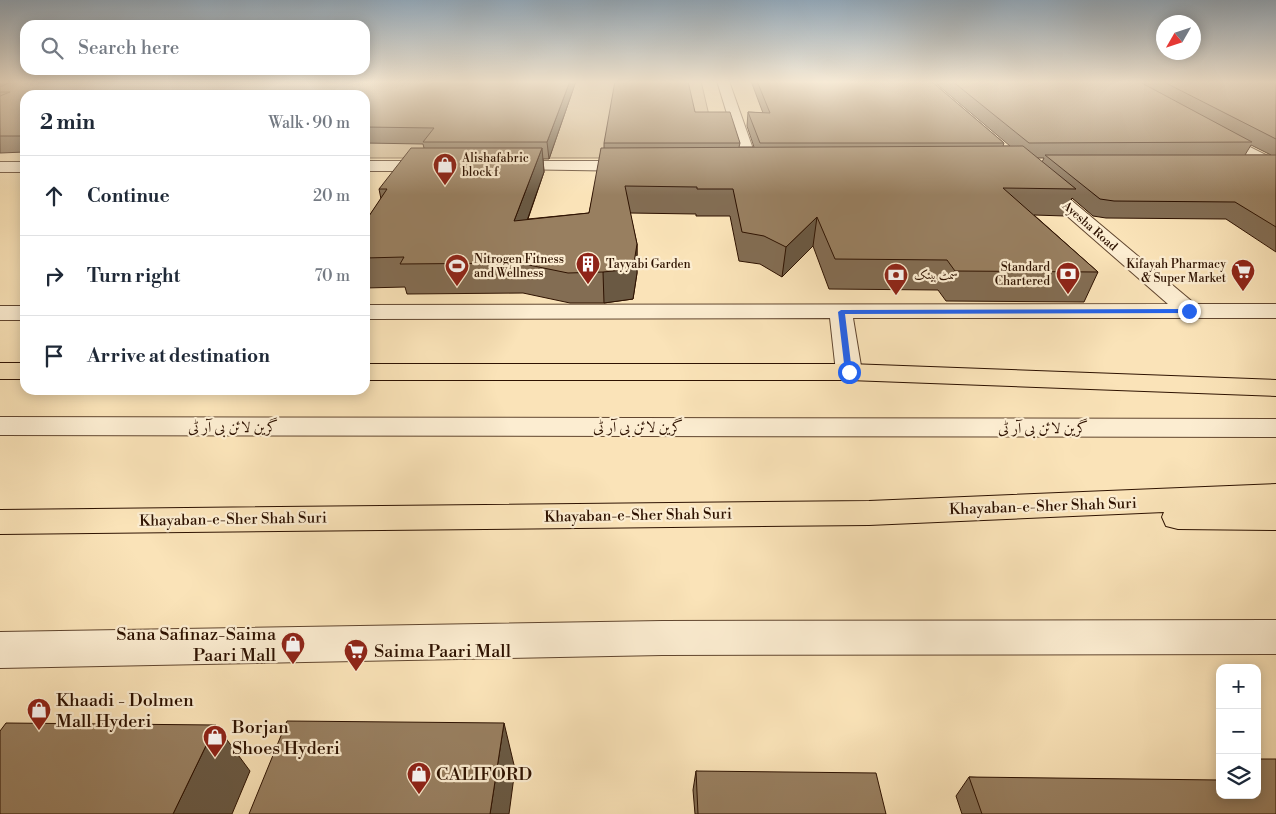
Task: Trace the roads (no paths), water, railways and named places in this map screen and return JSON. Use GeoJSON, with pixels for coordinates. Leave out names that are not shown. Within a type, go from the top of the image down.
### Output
{"type":"FeatureCollection","features":[{"type":"Feature","properties":{"kind":"main road"},"geometry":{"type":"LineString","coordinates":[[894,373],[1276,369]]}},
{"type":"Feature","properties":{"kind":"main road"},"geometry":{"type":"LineString","coordinates":[[0,371],[20,371]]}},
{"type":"Feature","properties":{"kind":"main road"},"geometry":{"type":"LineString","coordinates":[[370,372],[849,372],[1276,388]]}},
{"type":"Feature","properties":{"kind":"main road","name":"Khayaban-e-Sher Shah Suri"},"geometry":{"type":"LineString","coordinates":[[0,522],[869,513],[1276,496]]}},
{"type":"Feature","properties":{"kind":"main road"},"geometry":{"type":"LineString","coordinates":[[869,513],[1276,518]]}},
{"type":"Feature","properties":{"kind":"street"},"geometry":{"type":"LineString","coordinates":[[736,119],[751,166]]}},
{"type":"Feature","properties":{"kind":"street"},"geometry":{"type":"LineString","coordinates":[[1203,127],[1274,164]]}},
{"type":"Feature","properties":{"kind":"street"},"geometry":{"type":"LineString","coordinates":[[1242,164],[1274,164]]}},
{"type":"Feature","properties":{"kind":"street"},"geometry":{"type":"LineString","coordinates":[[370,166],[444,166]]}},
{"type":"Feature","properties":{"kind":"street"},"geometry":{"type":"LineString","coordinates":[[494,166],[652,166]]}},
{"type":"Feature","properties":{"kind":"street"},"geometry":{"type":"LineString","coordinates":[[731,166],[770,166]]}},
{"type":"Feature","properties":{"kind":"street"},"geometry":{"type":"LineString","coordinates":[[0,167],[20,167]]}},
{"type":"Feature","properties":{"kind":"street","name":"Ayesha Road"},"geometry":{"type":"LineString","coordinates":[[1025,170],[1189,311]]}},
{"type":"Feature","properties":{"kind":"street"},"geometry":{"type":"LineString","coordinates":[[370,312],[1276,312]]}},
{"type":"Feature","properties":{"kind":"street"},"geometry":{"type":"LineString","coordinates":[[841,312],[849,372]]}},
{"type":"Feature","properties":{"kind":"street"},"geometry":{"type":"LineString","coordinates":[[0,313],[20,313]]}},
{"type":"Feature","properties":{"kind":"street","name":"گرین لائن بی آر ٹی"},"geometry":{"type":"LineString","coordinates":[[0,426],[1276,428]]}},
{"type":"Feature","properties":{"kind":"street"},"geometry":{"type":"LineString","coordinates":[[0,650],[662,638],[1276,638]]}},
{"type":"Feature","properties":{"kind":"place","name":"Alishafabric block f"},"geometry":{"type":"Point","coordinates":[445,186]}},
{"type":"Feature","properties":{"kind":"place","name":"Tayyabi Garden"},"geometry":{"type":"Point","coordinates":[588,285]}},
{"type":"Feature","properties":{"kind":"place","name":"Nitrogen Fitness and Wellness"},"geometry":{"type":"Point","coordinates":[457,287]}},
{"type":"Feature","properties":{"kind":"place","name":"Kifayah Pharmacy & Super Market"},"geometry":{"type":"Point","coordinates":[1243,292]}},
{"type":"Feature","properties":{"kind":"place","name":"Standard Chartered"},"geometry":{"type":"Point","coordinates":[1068,295]}},
{"type":"Feature","properties":{"kind":"place","name":"سمٹ بینک"},"geometry":{"type":"Point","coordinates":[896,296]}},
{"type":"Feature","properties":{"kind":"place","name":"Sana Safinaz-Saima Paari Mall"},"geometry":{"type":"Point","coordinates":[293,665]}},
{"type":"Feature","properties":{"kind":"place","name":"Saima Paari Mall"},"geometry":{"type":"Point","coordinates":[356,672]}},
{"type":"Feature","properties":{"kind":"place","name":"Khaadi - Dolmen Mall Hyderi"},"geometry":{"type":"Point","coordinates":[39,731]}},
{"type":"Feature","properties":{"kind":"place","name":"Borjan Shoes Hyderi"},"geometry":{"type":"Point","coordinates":[215,758]}},
{"type":"Feature","properties":{"kind":"place","name":"CALIFORD"},"geometry":{"type":"Point","coordinates":[419,795]}}]}
